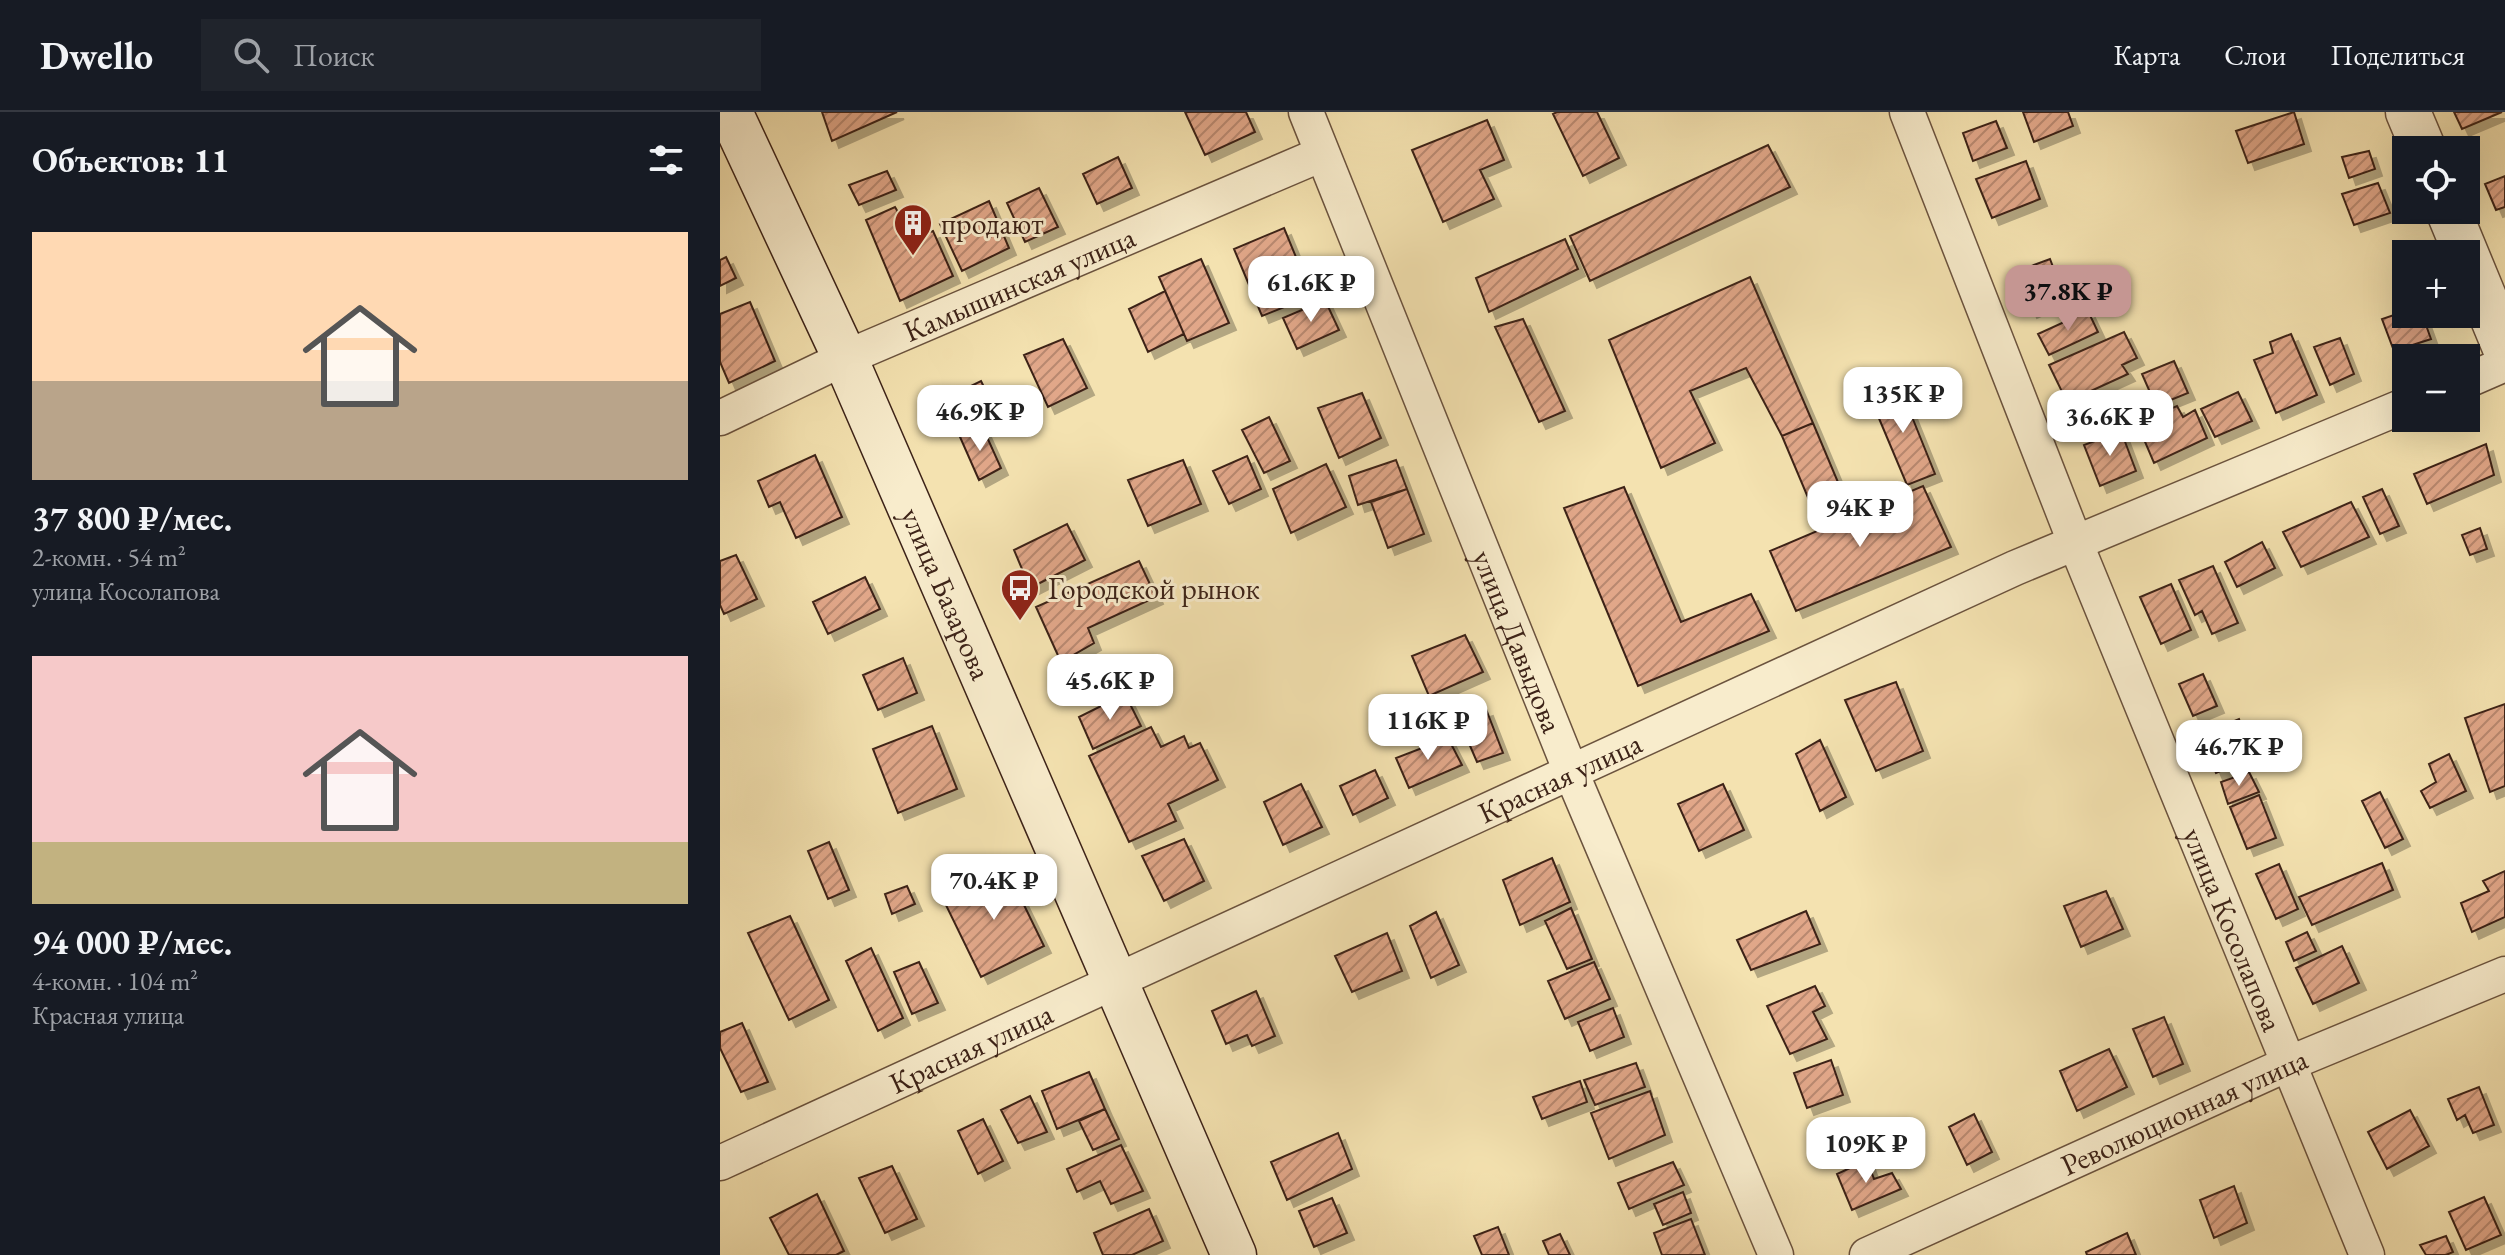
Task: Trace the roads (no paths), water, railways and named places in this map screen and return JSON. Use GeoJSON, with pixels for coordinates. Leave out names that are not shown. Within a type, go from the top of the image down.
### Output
{"type":"FeatureCollection","features":[{"type":"Feature","properties":{"kind":"main road","name":"улица Базарова"},"geometry":{"type":"LineString","coordinates":[[730,112],[845,358],[1234,1255]]}},
{"type":"Feature","properties":{"kind":"main road"},"geometry":{"type":"LineString","coordinates":[[2408,112],[2418,136]]}},
{"type":"Feature","properties":{"kind":"main road"},"geometry":{"type":"LineString","coordinates":[[2454,224],[2505,348]]}},
{"type":"Feature","properties":{"kind":"street","name":"улица Давыдова"},"geometry":{"type":"LineString","coordinates":[[1306,112],[1571,772],[1776,1255]]}},
{"type":"Feature","properties":{"kind":"street","name":"улица Косолапова"},"geometry":{"type":"LineString","coordinates":[[1907,112],[2075,542],[2367,1255]]}},
{"type":"Feature","properties":{"kind":"street","name":"Камышинская улица"},"geometry":{"type":"LineString","coordinates":[[720,418],[845,358],[1322,154]]}},
{"type":"Feature","properties":{"kind":"street"},"geometry":{"type":"LineString","coordinates":[[2480,375],[2505,364]]}},
{"type":"Feature","properties":{"kind":"street","name":"Красная улица"},"geometry":{"type":"LineString","coordinates":[[720,1163],[2015,568],[2392,411]]}},
{"type":"Feature","properties":{"kind":"street","name":"Революционная улица"},"geometry":{"type":"LineString","coordinates":[[1867,1255],[2290,1063],[2505,974]]}},
{"type":"Feature","properties":{"kind":"place","name":"продают"},"geometry":{"type":"Point","coordinates":[913,257]}},
{"type":"Feature","properties":{"kind":"place","name":"Городской рынок"},"geometry":{"type":"Point","coordinates":[1020,622]}}]}
